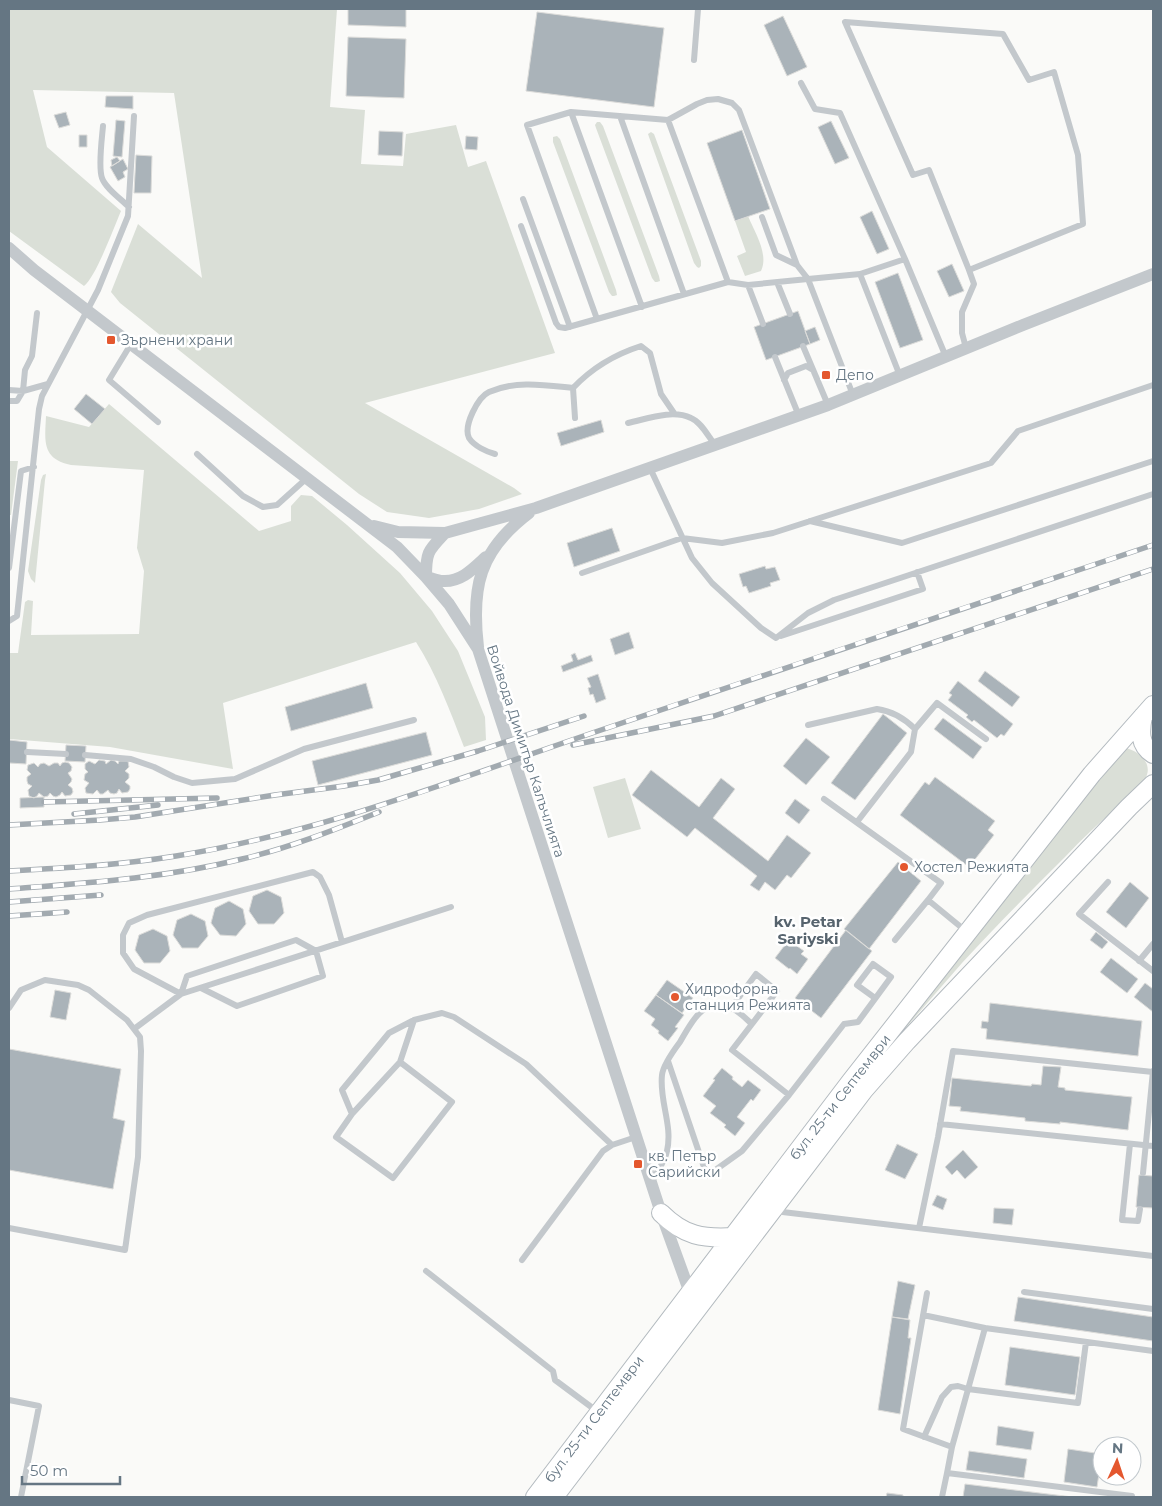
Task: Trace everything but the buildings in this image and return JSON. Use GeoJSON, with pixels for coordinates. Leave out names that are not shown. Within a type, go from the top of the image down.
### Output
{"type":"FeatureCollection","features":[{"type":"Feature","properties":{"kind":"main road"},"geometry":{"type":"LineString","coordinates":[[1148,710],[1140,732],[1144,744],[1149,752],[1153,754]]}},
{"type":"Feature","properties":{"kind":"main road","name":"бул. 25-ти Септември"},"geometry":{"type":"LineString","coordinates":[[535,1497],[599,1413],[696,1298],[734,1237],[765,1209],[851,1081],[1092,774],[1148,710]]}},
{"type":"Feature","properties":{"kind":"main road","name":"бул. 25-ти Септември"},"geometry":{"type":"LineString","coordinates":[[554,1497],[696,1298],[765,1209],[864,1090],[907,1041],[1122,814],[1153,784]]}},
{"type":"Feature","properties":{"kind":"main road"},"geometry":{"type":"LineString","coordinates":[[662,1213],[671,1223],[686,1232],[711,1238],[734,1237]]}},
{"type":"Feature","properties":{"kind":"street","name":"Войвода Димитър Калъчлията"},"geometry":{"type":"LineString","coordinates":[[9,248],[34,270],[397,547],[449,604],[478,649],[651,1182],[696,1298]]}},
{"type":"Feature","properties":{"kind":"street"},"geometry":{"type":"LineString","coordinates":[[367,524],[398,532],[446,533],[536,508],[799,416],[1153,274]]}},
{"type":"Feature","properties":{"kind":"street"},"geometry":{"type":"LineString","coordinates":[[446,533],[430,548],[426,558],[426,577],[444,581],[467,575],[490,554],[515,524],[536,508]]}},
{"type":"Feature","properties":{"kind":"street"},"geometry":{"type":"LineString","coordinates":[[478,649],[475,622],[476,600],[480,575],[490,554]]}},
{"type":"Feature","properties":{"kind":"lane"},"geometry":{"type":"LineString","coordinates":[[694,60],[698,9]]}},
{"type":"Feature","properties":{"kind":"lane"},"geometry":{"type":"LineString","coordinates":[[966,348],[962,333],[962,312],[974,284],[969,270],[929,170],[913,175],[845,22],[1003,34],[1029,80],[1054,72],[1078,155],[1083,224],[969,270]]}},
{"type":"Feature","properties":{"kind":"lane"},"geometry":{"type":"LineString","coordinates":[[802,84],[815,109],[840,113],[946,357]]}},
{"type":"Feature","properties":{"kind":"lane"},"geometry":{"type":"LineString","coordinates":[[597,319],[527,125],[571,112],[668,120],[707,100],[724,100],[732,103],[739,110],[798,265],[808,279],[853,395]]}},
{"type":"Feature","properties":{"kind":"lane"},"geometry":{"type":"LineString","coordinates":[[571,112],[642,307]]}},
{"type":"Feature","properties":{"kind":"lane"},"geometry":{"type":"LineString","coordinates":[[9,621],[17,616],[39,409],[42,396],[88,311],[125,226],[129,207],[134,116]]}},
{"type":"Feature","properties":{"kind":"lane"},"geometry":{"type":"LineString","coordinates":[[620,116],[684,294]]}},
{"type":"Feature","properties":{"kind":"lane"},"geometry":{"type":"LineString","coordinates":[[668,120],[728,282]]}},
{"type":"Feature","properties":{"kind":"lane"},"geometry":{"type":"LineString","coordinates":[[103,126],[100,168],[102,178],[110,189],[129,207]]}},
{"type":"Feature","properties":{"kind":"lane"},"geometry":{"type":"LineString","coordinates":[[523,199],[570,327]]}},
{"type":"Feature","properties":{"kind":"lane"},"geometry":{"type":"LineString","coordinates":[[762,217],[776,255],[798,265]]}},
{"type":"Feature","properties":{"kind":"lane"},"geometry":{"type":"LineString","coordinates":[[521,226],[556,323],[559,327],[565,328],[728,282],[748,286],[860,274],[905,259]]}},
{"type":"Feature","properties":{"kind":"lane"},"geometry":{"type":"LineString","coordinates":[[860,274],[900,376]]}},
{"type":"Feature","properties":{"kind":"lane"},"geometry":{"type":"LineString","coordinates":[[777,282],[790,314]]}},
{"type":"Feature","properties":{"kind":"lane"},"geometry":{"type":"LineString","coordinates":[[748,286],[763,324]]}},
{"type":"Feature","properties":{"kind":"lane"},"geometry":{"type":"LineString","coordinates":[[9,401],[17,401],[23,391],[26,370],[32,356],[37,313]]}},
{"type":"Feature","properties":{"kind":"lane"},"geometry":{"type":"LineString","coordinates":[[131,344],[109,380],[158,422]]}},
{"type":"Feature","properties":{"kind":"lane"},"geometry":{"type":"LineString","coordinates":[[575,418],[573,388],[585,375],[627,351],[640,346],[650,353],[661,394],[674,413]]}},
{"type":"Feature","properties":{"kind":"lane"},"geometry":{"type":"LineString","coordinates":[[804,346],[828,405]]}},
{"type":"Feature","properties":{"kind":"lane"},"geometry":{"type":"LineString","coordinates":[[775,357],[799,416]]}},
{"type":"Feature","properties":{"kind":"lane"},"geometry":{"type":"LineString","coordinates":[[784,380],[788,373],[806,366],[813,370]]}},
{"type":"Feature","properties":{"kind":"lane"},"geometry":{"type":"LineString","coordinates":[[495,454],[485,452],[470,438],[467,429],[474,409],[487,392],[526,383],[573,388]]}},
{"type":"Feature","properties":{"kind":"lane"},"geometry":{"type":"LineString","coordinates":[[9,390],[23,391],[48,384]]}},
{"type":"Feature","properties":{"kind":"lane"},"geometry":{"type":"LineString","coordinates":[[582,573],[682,538],[722,543],[764,535],[991,463],[1018,432],[1153,384]]}},
{"type":"Feature","properties":{"kind":"lane"},"geometry":{"type":"LineString","coordinates":[[628,423],[674,413],[691,418],[699,424],[715,446]]}},
{"type":"Feature","properties":{"kind":"lane"},"geometry":{"type":"LineString","coordinates":[[197,454],[243,496],[263,507],[278,505],[307,478]]}},
{"type":"Feature","properties":{"kind":"lane"},"geometry":{"type":"LineString","coordinates":[[809,521],[902,543],[1153,461]]}},
{"type":"Feature","properties":{"kind":"lane"},"geometry":{"type":"LineString","coordinates":[[9,568],[21,471],[34,467]]}},
{"type":"Feature","properties":{"kind":"lane"},"geometry":{"type":"LineString","coordinates":[[650,468],[692,558],[712,583],[761,628],[776,638]]}},
{"type":"Feature","properties":{"kind":"lane"},"geometry":{"type":"LineString","coordinates":[[776,638],[808,613],[834,600],[1153,494]]}},
{"type":"Feature","properties":{"kind":"lane"},"geometry":{"type":"LineString","coordinates":[[776,638],[922,589],[917,572]]}},
{"type":"Feature","properties":{"kind":"lane"},"geometry":{"type":"LineString","coordinates":[[857,822],[911,752],[915,729],[937,703],[986,739]]}},
{"type":"Feature","properties":{"kind":"lane"},"geometry":{"type":"LineString","coordinates":[[808,725],[877,709],[888,710],[906,720],[915,729]]}},
{"type":"Feature","properties":{"kind":"lane"},"geometry":{"type":"LineString","coordinates":[[85,755],[131,760],[154,767],[192,783],[234,779],[304,750],[414,720]]}},
{"type":"Feature","properties":{"kind":"lane"},"geometry":{"type":"LineString","coordinates":[[27,752],[66,754]]}},
{"type":"Feature","properties":{"kind":"lane"},"geometry":{"type":"LineString","coordinates":[[824,799],[941,883],[895,940]]}},
{"type":"Feature","properties":{"kind":"lane"},"geometry":{"type":"LineString","coordinates":[[181,994],[134,969],[123,954],[123,935],[129,923],[146,915],[313,872],[320,876],[329,895],[342,942]]}},
{"type":"Feature","properties":{"kind":"lane"},"geometry":{"type":"LineString","coordinates":[[1108,882],[1079,914],[1153,971]]}},
{"type":"Feature","properties":{"kind":"lane"},"geometry":{"type":"LineString","coordinates":[[928,900],[968,933]]}},
{"type":"Feature","properties":{"kind":"lane"},"geometry":{"type":"LineString","coordinates":[[134,1029],[181,994],[451,907]]}},
{"type":"Feature","properties":{"kind":"lane"},"geometry":{"type":"LineString","coordinates":[[181,994],[187,976],[296,940],[316,950],[323,976],[237,1006],[201,988]]}},
{"type":"Feature","properties":{"kind":"lane"},"geometry":{"type":"LineString","coordinates":[[1139,961],[1153,944]]}},
{"type":"Feature","properties":{"kind":"lane"},"geometry":{"type":"LineString","coordinates":[[668,1061],[707,1176],[742,1151],[789,1095],[844,1024],[858,1022],[891,977],[873,964],[857,985],[875,998]]}},
{"type":"Feature","properties":{"kind":"lane"},"geometry":{"type":"LineString","coordinates":[[731,1008],[756,974],[777,991],[732,1050],[789,1095]]}},
{"type":"Feature","properties":{"kind":"lane"},"geometry":{"type":"LineString","coordinates":[[9,1008],[21,990],[45,980],[78,985],[89,990],[127,1020],[140,1037],[142,1050],[138,1157],[125,1250],[9,1228]]}},
{"type":"Feature","properties":{"kind":"lane"},"geometry":{"type":"LineString","coordinates":[[651,1182],[664,1161],[668,1150],[669,1132],[661,1093],[662,1072],[699,1011],[712,1005],[731,1008],[752,1024]]}},
{"type":"Feature","properties":{"kind":"lane"},"geometry":{"type":"LineString","coordinates":[[352,1114],[342,1090],[389,1033],[414,1020],[442,1013],[454,1017],[526,1064],[612,1145]]}},
{"type":"Feature","properties":{"kind":"lane"},"geometry":{"type":"LineString","coordinates":[[400,1062],[452,1102],[393,1178],[336,1137],[352,1114],[400,1062],[414,1020]]}},
{"type":"Feature","properties":{"kind":"lane"},"geometry":{"type":"LineString","coordinates":[[919,1228],[953,1051],[1153,1072],[1143,1173]]}},
{"type":"Feature","properties":{"kind":"lane"},"geometry":{"type":"LineString","coordinates":[[940,1124],[1153,1146]]}},
{"type":"Feature","properties":{"kind":"lane"},"geometry":{"type":"LineString","coordinates":[[522,1260],[603,1152],[612,1145],[636,1137]]}},
{"type":"Feature","properties":{"kind":"lane"},"geometry":{"type":"LineString","coordinates":[[1130,1144],[1122,1220],[1138,1221],[1140,1209]]}},
{"type":"Feature","properties":{"kind":"lane"},"geometry":{"type":"LineString","coordinates":[[765,1209],[1153,1256]]}},
{"type":"Feature","properties":{"kind":"lane"},"geometry":{"type":"LineString","coordinates":[[426,1271],[553,1372],[556,1380],[599,1413]]}},
{"type":"Feature","properties":{"kind":"lane"},"geometry":{"type":"LineString","coordinates":[[1024,1292],[1153,1309]]}},
{"type":"Feature","properties":{"kind":"lane"},"geometry":{"type":"LineString","coordinates":[[927,1293],[903,1429],[952,1447]]}},
{"type":"Feature","properties":{"kind":"lane"},"geometry":{"type":"LineString","coordinates":[[923,1315],[985,1328],[1153,1351]]}},
{"type":"Feature","properties":{"kind":"lane"},"geometry":{"type":"LineString","coordinates":[[942,1497],[952,1447],[985,1328]]}},
{"type":"Feature","properties":{"kind":"lane"},"geometry":{"type":"LineString","coordinates":[[924,1437],[942,1397],[951,1387],[958,1386],[968,1389],[1078,1403],[1086,1342]]}},
{"type":"Feature","properties":{"kind":"lane"},"geometry":{"type":"LineString","coordinates":[[9,1400],[39,1406],[21,1497]]}},
{"type":"Feature","properties":{"kind":"lane"},"geometry":{"type":"LineString","coordinates":[[947,1473],[1132,1497]]}},
{"type":"Feature","properties":{"kind":"shaded area"},"geometry":{"type":"Polygon","coordinates":[[[9,9],[337,9],[330,107],[365,110],[361,164],[403,166],[406,134],[456,125],[468,167],[486,161],[555,353],[365,403],[522,494],[479,509],[429,518],[387,512],[359,494],[120,303],[111,292],[138,224],[202,278],[174,93],[33,90],[47,147],[121,211],[99,263],[84,286],[9,231],[9,9]]]}},
{"type":"Feature","properties":{"kind":"shaded area"},"geometry":{"type":"Polygon","coordinates":[[[597,122],[600,122],[603,126],[660,281],[655,282],[652,278],[596,128],[597,122]]]}},
{"type":"Feature","properties":{"kind":"shaded area"},"geometry":{"type":"Polygon","coordinates":[[[651,132],[654,134],[701,261],[699,268],[694,263],[649,137],[648,134],[651,132]]]}},
{"type":"Feature","properties":{"kind":"shaded area"},"geometry":{"type":"Polygon","coordinates":[[[557,136],[560,139],[617,295],[612,296],[609,292],[553,142],[553,137],[557,136]]]}},
{"type":"Feature","properties":{"kind":"shaded area"},"geometry":{"type":"Polygon","coordinates":[[[748,216],[760,243],[763,264],[761,271],[745,276],[737,256],[746,252],[735,221],[748,216]]]}},
{"type":"Feature","properties":{"kind":"shaded area"},"geometry":{"type":"Polygon","coordinates":[[[109,404],[259,531],[291,521],[291,506],[301,495],[312,496],[347,525],[400,573],[432,611],[458,651],[485,717],[486,740],[464,747],[437,680],[416,642],[223,703],[233,769],[110,747],[9,739],[9,653],[18,653],[25,602],[28,600],[33,601],[31,635],[139,634],[144,571],[137,548],[144,470],[71,465],[61,462],[50,453],[45,433],[46,416],[89,427],[109,404]]]}},
{"type":"Feature","properties":{"kind":"shaded area"},"geometry":{"type":"Polygon","coordinates":[[[9,461],[18,461],[11,515],[9,515],[9,461]]]}},
{"type":"Feature","properties":{"kind":"shaded area"},"geometry":{"type":"Polygon","coordinates":[[[46,474],[35,583],[28,571],[41,480],[43,475],[46,474]]]}},
{"type":"Feature","properties":{"kind":"shaded area"},"geometry":{"type":"Polygon","coordinates":[[[1125,748],[1135,751],[1146,762],[1148,772],[1141,785],[1084,837],[987,936],[870,1069],[1119,752],[1125,748]]]}},
{"type":"Feature","properties":{"kind":"shaded area"},"geometry":{"type":"Polygon","coordinates":[[[625,778],[641,829],[608,838],[593,787],[625,778]]]}},
{"type":"Feature","properties":{"kind":"railway"},"geometry":{"type":"LineString","coordinates":[[9,871],[114,864],[176,856],[232,845],[342,817],[1153,545]]}},
{"type":"Feature","properties":{"kind":"railway"},"geometry":{"type":"LineString","coordinates":[[573,745],[714,716],[1153,569]]}},
{"type":"Feature","properties":{"kind":"railway"},"geometry":{"type":"LineString","coordinates":[[9,825],[135,817],[378,780],[478,751],[584,716]]}},
{"type":"Feature","properties":{"kind":"railway"},"geometry":{"type":"LineString","coordinates":[[44,802],[217,798]]}},
{"type":"Feature","properties":{"kind":"railway"},"geometry":{"type":"LineString","coordinates":[[74,814],[158,805]]}},
{"type":"Feature","properties":{"kind":"railway"},"geometry":{"type":"LineString","coordinates":[[9,889],[126,879],[185,871],[260,855],[379,812]]}},
{"type":"Feature","properties":{"kind":"railway"},"geometry":{"type":"LineString","coordinates":[[9,902],[101,895]]}},
{"type":"Feature","properties":{"kind":"railway"},"geometry":{"type":"LineString","coordinates":[[9,916],[67,912]]}},
{"type":"Feature","properties":{"kind":"place","name":"Зърнени храни"},"geometry":{"type":"Point","coordinates":[111,340]}},
{"type":"Feature","properties":{"kind":"place","name":"Депо"},"geometry":{"type":"Point","coordinates":[826,375]}},
{"type":"Feature","properties":{"kind":"place","name":"Хостел Режията"},"geometry":{"type":"Point","coordinates":[904,867]}},
{"type":"Feature","properties":{"kind":"place","name":"Хидрофорна станция Режията"},"geometry":{"type":"Point","coordinates":[675,997]}},
{"type":"Feature","properties":{"kind":"place","name":"кв. Петър Сарийски"},"geometry":{"type":"Point","coordinates":[638,1164]}},
{"type":"Feature","properties":{"kind":"district","name":"kv. Petar Sariyski"},"geometry":{"type":"Point","coordinates":[808,930]}}]}
